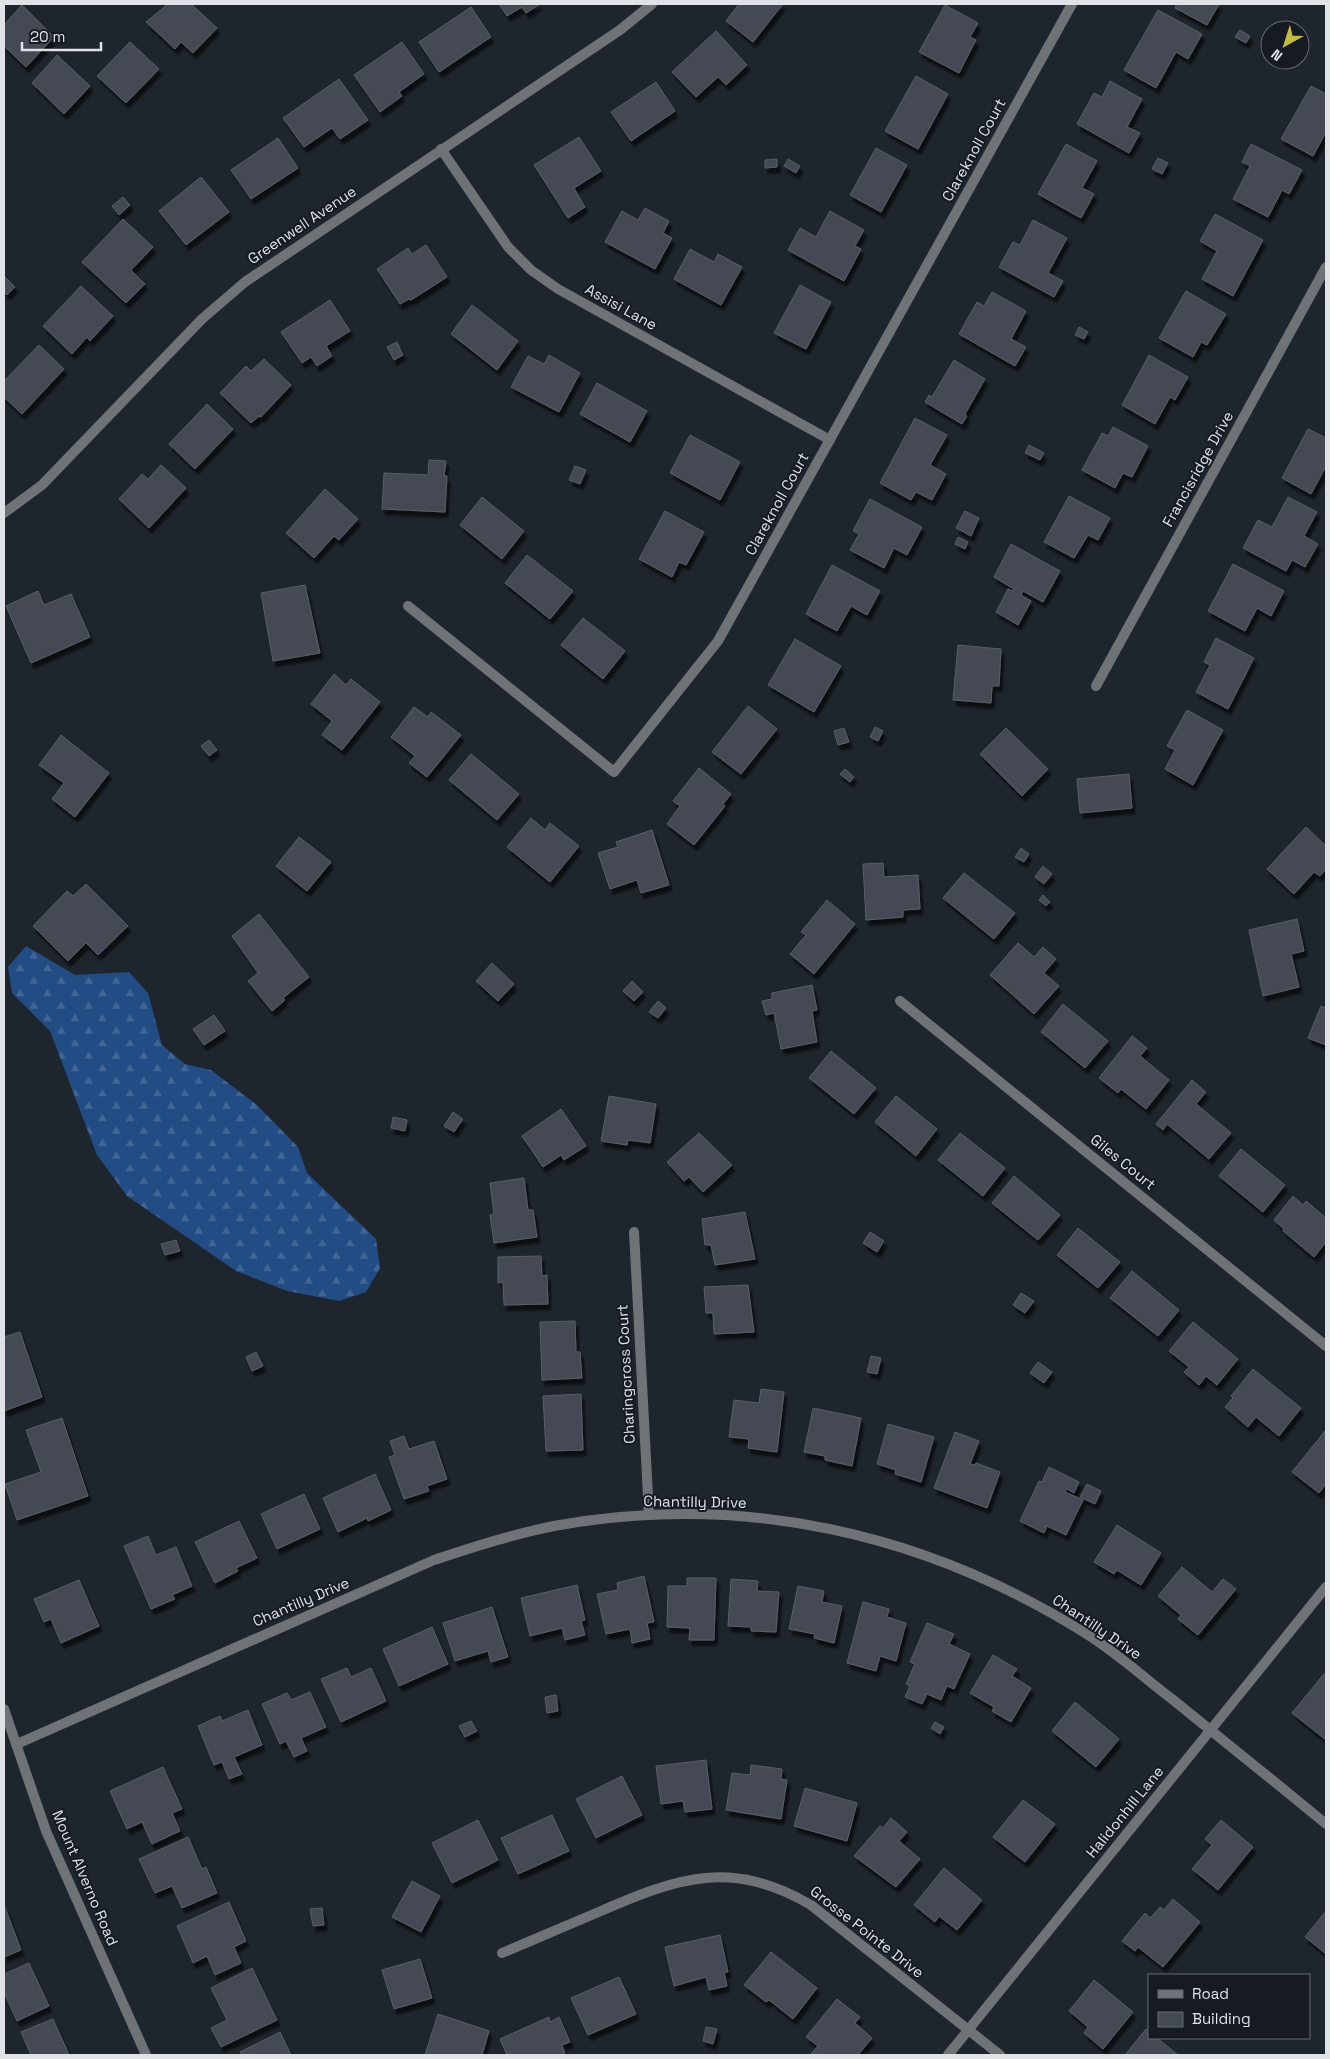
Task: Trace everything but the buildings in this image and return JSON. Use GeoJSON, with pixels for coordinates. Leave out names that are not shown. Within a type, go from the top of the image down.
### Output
{"type":"FeatureCollection","features":[{"type":"Feature","properties":{"kind":"street","name":"Greenwell Avenue"},"geometry":{"type":"LineString","coordinates":[[4,512],[42,485],[202,318],[245,282],[620,30],[652,4]]}},
{"type":"Feature","properties":{"kind":"street","name":"Clareknoll Court"},"geometry":{"type":"LineString","coordinates":[[408,606],[614,772],[718,641],[1072,4]]}},
{"type":"Feature","properties":{"kind":"street","name":"Assisi Lane"},"geometry":{"type":"LineString","coordinates":[[441,149],[508,247],[531,270],[558,289],[830,440]]}},
{"type":"Feature","properties":{"kind":"street","name":"Francisridge Drive"},"geometry":{"type":"LineString","coordinates":[[1096,686],[1326,267]]}},
{"type":"Feature","properties":{"kind":"street","name":"Giles Court"},"geometry":{"type":"LineString","coordinates":[[900,1001],[1326,1346]]}},
{"type":"Feature","properties":{"kind":"street","name":"Charingcross Court"},"geometry":{"type":"LineString","coordinates":[[634,1232],[649,1515]]}},
{"type":"Feature","properties":{"kind":"street","name":"Chantilly Drive"},"geometry":{"type":"LineString","coordinates":[[17,1744],[434,1560],[493,1540],[552,1526],[613,1517],[711,1514],[789,1521],[867,1537],[911,1549],[960,1567],[1023,1596],[1086,1634],[1210,1730],[1326,1824]]}},
{"type":"Feature","properties":{"kind":"street","name":"Halidonhill Lane"},"geometry":{"type":"LineString","coordinates":[[948,2055],[1326,1587]]}},
{"type":"Feature","properties":{"kind":"street","name":"Mount Alverno Road"},"geometry":{"type":"LineString","coordinates":[[4,1710],[46,1831],[146,2055]]}},
{"type":"Feature","properties":{"kind":"street","name":"Grosse Pointe Drive"},"geometry":{"type":"LineString","coordinates":[[502,1953],[655,1887],[692,1878],[729,1877],[765,1884],[794,1895],[811,1905],[1000,2055]]}},
{"type":"Feature","properties":{"kind":"green space"},"geometry":{"type":"Polygon","coordinates":[[[26,946],[75,975],[129,972],[148,993],[162,1045],[185,1064],[211,1070],[257,1105],[298,1147],[307,1173],[376,1239],[380,1268],[366,1292],[339,1301],[287,1291],[236,1271],[127,1196],[97,1155],[50,1031],[12,993],[8,967],[26,946]]]}}]}
